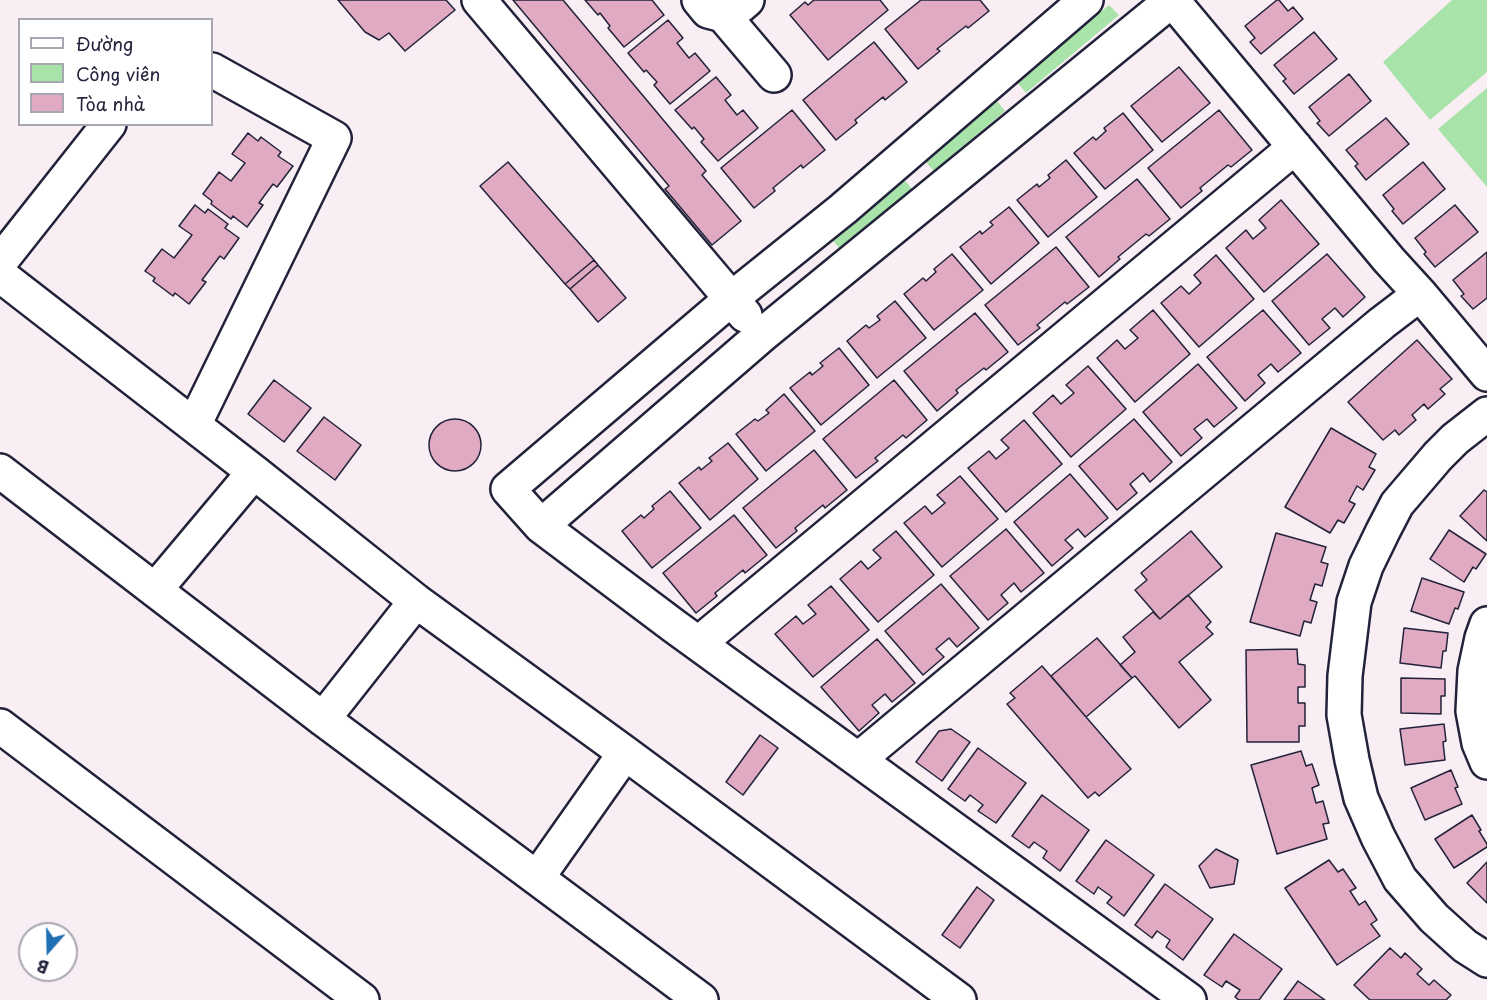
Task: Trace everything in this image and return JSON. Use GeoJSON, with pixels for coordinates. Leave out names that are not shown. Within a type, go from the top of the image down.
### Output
{"type":"FeatureCollection","features":[{"type":"Feature","properties":{"kind":"street"},"geometry":{"type":"LineString","coordinates":[[479,0],[762,335]]}},
{"type":"Feature","properties":{"kind":"street"},"geometry":{"type":"LineString","coordinates":[[1086,0],[843,209],[731,299],[508,489],[541,526],[1189,1000]]}},
{"type":"Feature","properties":{"kind":"street"},"geometry":{"type":"LineString","coordinates":[[541,526],[762,335],[1172,0],[1487,375]]}},
{"type":"Feature","properties":{"kind":"street"},"geometry":{"type":"LineString","coordinates":[[723,5],[774,75]]}},
{"type":"Feature","properties":{"kind":"street"},"geometry":{"type":"LineString","coordinates":[[194,425],[334,138],[213,71]]}},
{"type":"Feature","properties":{"kind":"street"},"geometry":{"type":"LineString","coordinates":[[0,262],[107,126]]}},
{"type":"Feature","properties":{"kind":"street"},"geometry":{"type":"LineString","coordinates":[[699,643],[1295,147]]}},
{"type":"Feature","properties":{"kind":"street"},"geometry":{"type":"LineString","coordinates":[[0,275],[254,472],[416,602],[959,1000]]}},
{"type":"Feature","properties":{"kind":"street"},"geometry":{"type":"LineString","coordinates":[[859,759],[1382,323],[1420,294]]}},
{"type":"Feature","properties":{"kind":"street"},"geometry":{"type":"LineString","coordinates":[[1487,414],[1455,439],[1438,456],[1397,504],[1366,566],[1354,602],[1345,676],[1344,715],[1361,798],[1400,879],[1434,918],[1465,946],[1487,960]]}},
{"type":"Feature","properties":{"kind":"street"},"geometry":{"type":"LineString","coordinates":[[0,471],[323,719],[701,1000]]}},
{"type":"Feature","properties":{"kind":"street"},"geometry":{"type":"LineString","coordinates":[[155,590],[254,472]]}},
{"type":"Feature","properties":{"kind":"street"},"geometry":{"type":"LineString","coordinates":[[323,719],[416,602]]}},
{"type":"Feature","properties":{"kind":"street"},"geometry":{"type":"LineString","coordinates":[[1487,624],[1475,671],[1473,711],[1479,743],[1487,762]]}},
{"type":"Feature","properties":{"kind":"street"},"geometry":{"type":"LineString","coordinates":[[0,726],[362,1000]]}},
{"type":"Feature","properties":{"kind":"street"},"geometry":{"type":"LineString","coordinates":[[537,878],[625,753]]}},
{"type":"Feature","properties":{"kind":"green space"},"geometry":{"type":"Polygon","coordinates":[[[1452,0],[1487,0],[1487,72],[1430,120],[1383,62],[1452,0]]]}},
{"type":"Feature","properties":{"kind":"green space"},"geometry":{"type":"Polygon","coordinates":[[[1109,5],[1119,15],[1026,93],[1017,82],[1109,5]]]}},
{"type":"Feature","properties":{"kind":"green space"},"geometry":{"type":"Polygon","coordinates":[[[1487,88],[1487,187],[1438,129],[1487,88]]]}},
{"type":"Feature","properties":{"kind":"green space"},"geometry":{"type":"Polygon","coordinates":[[[996,100],[1005,111],[934,171],[924,160],[996,100]]]}},
{"type":"Feature","properties":{"kind":"green space"},"geometry":{"type":"Polygon","coordinates":[[[903,178],[912,189],[840,249],[831,238],[903,178]]]}},
{"type":"Feature","properties":{"kind":"building"},"geometry":{"type":"Polygon","coordinates":[[[338,0],[446,0],[455,10],[405,51],[389,33],[379,40],[365,32],[338,0]]]}},
{"type":"Feature","properties":{"kind":"building"},"geometry":{"type":"Polygon","coordinates":[[[513,0],[563,0],[706,171],[702,175],[741,221],[712,245],[665,189],[669,186],[513,0]]]}},
{"type":"Feature","properties":{"kind":"building"},"geometry":{"type":"Polygon","coordinates":[[[585,0],[652,0],[664,15],[624,47],[608,28],[610,26],[600,13],[598,15],[585,0]]]}},
{"type":"Feature","properties":{"kind":"building"},"geometry":{"type":"Polygon","coordinates":[[[814,0],[880,0],[888,10],[828,60],[790,15],[805,2],[808,5],[814,0]]]}},
{"type":"Feature","properties":{"kind":"building"},"geometry":{"type":"Polygon","coordinates":[[[921,0],[980,0],[989,11],[937,49],[940,51],[918,69],[885,29],[921,0]]]}},
{"type":"Feature","properties":{"kind":"building"},"geometry":{"type":"Polygon","coordinates":[[[1277,0],[1288,11],[1293,7],[1303,19],[1261,54],[1250,42],[1255,38],[1245,26],[1277,0]]]}},
{"type":"Feature","properties":{"kind":"building"},"geometry":{"type":"Polygon","coordinates":[[[668,20],[683,38],[677,43],[689,58],[695,53],[710,71],[670,104],[654,85],[657,82],[646,70],[644,72],[628,53],[668,20]]]}},
{"type":"Feature","properties":{"kind":"building"},"geometry":{"type":"Polygon","coordinates":[[[1314,32],[1337,59],[1294,94],[1283,81],[1286,79],[1274,65],[1314,32]]]}},
{"type":"Feature","properties":{"kind":"building"},"geometry":{"type":"Polygon","coordinates":[[[874,42],[907,82],[885,100],[883,97],[855,120],[857,123],[836,140],[803,100],[874,42]]]}},
{"type":"Feature","properties":{"kind":"building"},"geometry":{"type":"Polygon","coordinates":[[[1179,67],[1210,103],[1162,142],[1131,106],[1179,67]]]}},
{"type":"Feature","properties":{"kind":"building"},"geometry":{"type":"Polygon","coordinates":[[[1349,74],[1371,101],[1329,136],[1317,123],[1320,121],[1309,107],[1349,74]]]}},
{"type":"Feature","properties":{"kind":"building"},"geometry":{"type":"Polygon","coordinates":[[[716,77],[731,95],[725,100],[737,115],[743,110],[758,128],[718,161],[701,142],[704,139],[694,127],[692,129],[675,110],[716,77]]]}},
{"type":"Feature","properties":{"kind":"building"},"geometry":{"type":"Polygon","coordinates":[[[792,110],[825,150],[803,168],[801,165],[773,188],[775,191],[754,208],[721,168],[792,110]]]}},
{"type":"Feature","properties":{"kind":"building"},"geometry":{"type":"Polygon","coordinates":[[[1219,110],[1252,150],[1231,167],[1228,165],[1200,188],[1202,191],[1181,208],[1148,168],[1219,110]]]}},
{"type":"Feature","properties":{"kind":"building"},"geometry":{"type":"Polygon","coordinates":[[[1123,113],[1153,150],[1105,189],[1074,153],[1093,137],[1096,140],[1106,131],[1104,128],[1123,113]]]}},
{"type":"Feature","properties":{"kind":"building"},"geometry":{"type":"Polygon","coordinates":[[[1386,118],[1409,144],[1366,180],[1355,166],[1358,164],[1346,150],[1386,118]]]}},
{"type":"Feature","properties":{"kind":"building"},"geometry":{"type":"Polygon","coordinates":[[[248,133],[258,141],[261,137],[281,152],[278,156],[293,166],[277,187],[273,184],[259,203],[263,205],[247,227],[233,216],[231,219],[211,204],[212,201],[203,194],[219,172],[231,181],[245,163],[232,154],[248,133]]]}},
{"type":"Feature","properties":{"kind":"building"},"geometry":{"type":"Polygon","coordinates":[[[1066,160],[1097,197],[1048,237],[1017,200],[1037,184],[1039,187],[1050,178],[1048,175],[1066,160]]]}},
{"type":"Feature","properties":{"kind":"building"},"geometry":{"type":"Polygon","coordinates":[[[508,162],[594,260],[565,284],[480,186],[508,162]]]}},
{"type":"Feature","properties":{"kind":"building"},"geometry":{"type":"Polygon","coordinates":[[[1423,162],[1445,189],[1403,224],[1383,195],[1423,162]]]}},
{"type":"Feature","properties":{"kind":"building"},"geometry":{"type":"Polygon","coordinates":[[[1137,179],[1170,219],[1149,236],[1146,234],[1118,257],[1120,259],[1099,277],[1066,237],[1137,179]]]}},
{"type":"Feature","properties":{"kind":"building"},"geometry":{"type":"Polygon","coordinates":[[[1281,200],[1319,244],[1264,292],[1226,248],[1246,230],[1253,239],[1266,228],[1259,220],[1281,200]]]}},
{"type":"Feature","properties":{"kind":"building"},"geometry":{"type":"Polygon","coordinates":[[[195,205],[205,213],[208,209],[228,224],[225,228],[239,238],[224,259],[220,256],[202,280],[206,282],[189,304],[175,293],[173,296],[153,281],[155,278],[145,271],[162,249],[174,258],[192,235],[179,226],[195,205]]]}},
{"type":"Feature","properties":{"kind":"building"},"geometry":{"type":"Polygon","coordinates":[[[1455,205],[1478,232],[1435,267],[1415,238],[1455,205]]]}},
{"type":"Feature","properties":{"kind":"building"},"geometry":{"type":"Polygon","coordinates":[[[1009,207],[1039,243],[991,284],[960,247],[980,231],[982,234],[993,225],[990,222],[1009,207]]]}},
{"type":"Feature","properties":{"kind":"building"},"geometry":{"type":"Polygon","coordinates":[[[1056,247],[1089,287],[1067,304],[1065,302],[1037,325],[1040,328],[1018,345],[985,305],[1056,247]]]}},
{"type":"Feature","properties":{"kind":"building"},"geometry":{"type":"Polygon","coordinates":[[[1487,252],[1487,298],[1473,309],[1461,296],[1464,294],[1453,280],[1487,252]]]}},
{"type":"Feature","properties":{"kind":"building"},"geometry":{"type":"Polygon","coordinates":[[[952,254],[983,290],[934,330],[904,294],[923,278],[926,281],[936,272],[934,269],[952,254]]]}},
{"type":"Feature","properties":{"kind":"building"},"geometry":{"type":"Polygon","coordinates":[[[1327,254],[1365,297],[1343,317],[1335,308],[1322,319],[1330,328],[1309,345],[1272,301],[1327,254]]]}},
{"type":"Feature","properties":{"kind":"building"},"geometry":{"type":"Polygon","coordinates":[[[1216,255],[1254,299],[1199,347],[1161,303],[1181,286],[1189,294],[1201,283],[1194,275],[1216,255]]]}},
{"type":"Feature","properties":{"kind":"building"},"geometry":{"type":"Polygon","coordinates":[[[594,260],[598,265],[570,289],[565,284],[594,260]]]}},
{"type":"Feature","properties":{"kind":"building"},"geometry":{"type":"Polygon","coordinates":[[[598,265],[626,298],[598,322],[570,289],[598,265]]]}},
{"type":"Feature","properties":{"kind":"building"},"geometry":{"type":"Polygon","coordinates":[[[895,301],[926,338],[877,378],[847,341],[866,325],[869,328],[880,320],[877,316],[895,301]]]}},
{"type":"Feature","properties":{"kind":"building"},"geometry":{"type":"Polygon","coordinates":[[[1153,310],[1190,354],[1135,402],[1097,358],[1117,340],[1125,349],[1138,338],[1130,330],[1153,310]]]}},
{"type":"Feature","properties":{"kind":"building"},"geometry":{"type":"Polygon","coordinates":[[[1263,310],[1301,353],[1278,372],[1271,364],[1258,375],[1265,383],[1245,401],[1207,357],[1263,310]]]}},
{"type":"Feature","properties":{"kind":"building"},"geometry":{"type":"Polygon","coordinates":[[[975,313],[1008,352],[956,390],[958,393],[937,411],[904,371],[975,313]]]}},
{"type":"Feature","properties":{"kind":"building"},"geometry":{"type":"Polygon","coordinates":[[[1417,340],[1452,379],[1440,389],[1445,394],[1428,409],[1424,404],[1412,415],[1416,420],[1399,435],[1395,430],[1383,440],[1348,402],[1417,340]]]}},
{"type":"Feature","properties":{"kind":"building"},"geometry":{"type":"Polygon","coordinates":[[[839,348],[869,385],[821,425],[790,388],[810,372],[812,375],[823,366],[820,363],[839,348]]]}},
{"type":"Feature","properties":{"kind":"building"},"geometry":{"type":"Polygon","coordinates":[[[1198,364],[1237,408],[1214,427],[1207,419],[1194,429],[1202,438],[1181,456],[1143,412],[1198,364]]]}},
{"type":"Feature","properties":{"kind":"building"},"geometry":{"type":"Polygon","coordinates":[[[1088,366],[1126,409],[1071,457],[1033,413],[1053,395],[1061,404],[1074,393],[1066,385],[1088,366]]]}},
{"type":"Feature","properties":{"kind":"building"},"geometry":{"type":"Polygon","coordinates":[[[274,380],[311,408],[284,442],[248,414],[274,380]]]}},
{"type":"Feature","properties":{"kind":"building"},"geometry":{"type":"Polygon","coordinates":[[[894,380],[927,420],[906,438],[903,435],[875,458],[878,461],[856,478],[823,439],[894,380]]]}},
{"type":"Feature","properties":{"kind":"building"},"geometry":{"type":"Polygon","coordinates":[[[784,394],[815,431],[766,471],[736,434],[755,419],[758,421],[769,413],[766,410],[784,394]]]}},
{"type":"Feature","properties":{"kind":"building"},"geometry":{"type":"Polygon","coordinates":[[[324,417],[361,445],[335,480],[297,451],[324,417]]]}},
{"type":"Feature","properties":{"kind":"building"},"geometry":{"type":"Polygon","coordinates":[[[450,419],[460,419],[470,423],[477,430],[481,445],[477,460],[470,467],[460,471],[450,471],[440,467],[433,460],[429,450],[429,440],[433,430],[440,423],[450,419]]]}},
{"type":"Feature","properties":{"kind":"building"},"geometry":{"type":"Polygon","coordinates":[[[1134,419],[1172,462],[1150,482],[1143,473],[1130,484],[1137,493],[1117,510],[1079,466],[1134,419]]]}},
{"type":"Feature","properties":{"kind":"building"},"geometry":{"type":"Polygon","coordinates":[[[1024,420],[1062,464],[1006,512],[968,468],[989,451],[996,459],[1009,448],[1001,440],[1024,420]]]}},
{"type":"Feature","properties":{"kind":"building"},"geometry":{"type":"Polygon","coordinates":[[[1331,428],[1376,454],[1369,467],[1375,470],[1363,490],[1357,486],[1349,501],[1355,504],[1344,523],[1338,520],[1330,533],[1285,507],[1331,428]]]}},
{"type":"Feature","properties":{"kind":"building"},"geometry":{"type":"Polygon","coordinates":[[[728,443],[758,479],[710,520],[679,483],[699,467],[701,470],[712,461],[709,458],[728,443]]]}},
{"type":"Feature","properties":{"kind":"building"},"geometry":{"type":"Polygon","coordinates":[[[814,450],[847,490],[825,508],[823,505],[795,528],[797,531],[776,548],[743,508],[814,450]]]}},
{"type":"Feature","properties":{"kind":"building"},"geometry":{"type":"Polygon","coordinates":[[[1070,474],[1108,518],[1085,537],[1078,529],[1065,540],[1073,548],[1052,566],[1014,522],[1070,474]]]}},
{"type":"Feature","properties":{"kind":"building"},"geometry":{"type":"Polygon","coordinates":[[[960,476],[998,519],[942,567],[904,523],[925,506],[932,514],[945,503],[937,495],[960,476]]]}},
{"type":"Feature","properties":{"kind":"building"},"geometry":{"type":"Polygon","coordinates":[[[1484,490],[1487,492],[1487,541],[1460,516],[1484,490]]]}},
{"type":"Feature","properties":{"kind":"building"},"geometry":{"type":"Polygon","coordinates":[[[670,491],[701,528],[652,568],[622,531],[641,515],[644,518],[654,509],[652,506],[670,491]]]}},
{"type":"Feature","properties":{"kind":"building"},"geometry":{"type":"Polygon","coordinates":[[[734,515],[767,555],[745,573],[743,570],[715,593],[717,596],[696,613],[663,573],[734,515]]]}},
{"type":"Feature","properties":{"kind":"building"},"geometry":{"type":"Polygon","coordinates":[[[1006,529],[1044,573],[1021,592],[1014,583],[1001,595],[1008,603],[988,620],[950,576],[1006,529]]]}},
{"type":"Feature","properties":{"kind":"building"},"geometry":{"type":"Polygon","coordinates":[[[1449,530],[1486,554],[1476,569],[1473,567],[1464,582],[1430,559],[1449,530]]]}},
{"type":"Feature","properties":{"kind":"building"},"geometry":{"type":"Polygon","coordinates":[[[896,531],[934,575],[878,622],[840,579],[861,561],[868,569],[881,558],[873,550],[896,531]]]}},
{"type":"Feature","properties":{"kind":"building"},"geometry":{"type":"Polygon","coordinates":[[[1191,531],[1222,567],[1160,619],[1135,590],[1147,580],[1141,573],[1191,531]]]}},
{"type":"Feature","properties":{"kind":"building"},"geometry":{"type":"Polygon","coordinates":[[[1276,533],[1326,547],[1321,562],[1328,564],[1322,586],[1315,584],[1310,600],[1317,602],[1311,623],[1304,621],[1300,636],[1250,622],[1276,533]]]}},
{"type":"Feature","properties":{"kind":"building"},"geometry":{"type":"Polygon","coordinates":[[[1422,578],[1464,592],[1449,624],[1411,611],[1422,578]]]}},
{"type":"Feature","properties":{"kind":"building"},"geometry":{"type":"Polygon","coordinates":[[[941,584],[979,628],[957,647],[949,638],[936,649],[944,657],[923,675],[885,631],[941,584]]]}},
{"type":"Feature","properties":{"kind":"building"},"geometry":{"type":"Polygon","coordinates":[[[831,586],[869,630],[813,677],[775,634],[796,616],[803,624],[816,614],[808,605],[831,586]]]}},
{"type":"Feature","properties":{"kind":"building"},"geometry":{"type":"Polygon","coordinates":[[[1188,595],[1211,622],[1206,627],[1213,634],[1179,662],[1211,700],[1179,728],[1135,676],[1132,678],[1120,665],[1135,652],[1123,637],[1153,612],[1160,619],[1188,595]]]}},
{"type":"Feature","properties":{"kind":"building"},"geometry":{"type":"Polygon","coordinates":[[[1404,628],[1448,633],[1441,668],[1400,663],[1404,628]]]}},
{"type":"Feature","properties":{"kind":"building"},"geometry":{"type":"Polygon","coordinates":[[[1097,638],[1132,678],[1086,717],[1051,676],[1097,638]]]}},
{"type":"Feature","properties":{"kind":"building"},"geometry":{"type":"Polygon","coordinates":[[[877,639],[915,683],[892,702],[885,694],[872,705],[879,713],[859,731],[821,687],[877,639]]]}},
{"type":"Feature","properties":{"kind":"building"},"geometry":{"type":"Polygon","coordinates":[[[1297,649],[1298,664],[1305,665],[1305,687],[1298,687],[1298,703],[1305,703],[1305,726],[1299,726],[1299,742],[1247,742],[1246,650],[1297,649]]]}},
{"type":"Feature","properties":{"kind":"building"},"geometry":{"type":"Polygon","coordinates":[[[1042,666],[1131,769],[1099,796],[1095,792],[1088,798],[1007,704],[1015,698],[1010,693],[1042,666]]]}},
{"type":"Feature","properties":{"kind":"building"},"geometry":{"type":"Polygon","coordinates":[[[1401,678],[1445,679],[1445,696],[1441,696],[1441,714],[1401,713],[1401,678]]]}},
{"type":"Feature","properties":{"kind":"building"},"geometry":{"type":"Polygon","coordinates":[[[1444,724],[1445,760],[1405,765],[1400,729],[1444,724]]]}},
{"type":"Feature","properties":{"kind":"building"},"geometry":{"type":"Polygon","coordinates":[[[951,729],[970,742],[942,781],[916,762],[939,731],[951,729]]]}},
{"type":"Feature","properties":{"kind":"building"},"geometry":{"type":"Polygon","coordinates":[[[760,735],[778,748],[743,795],[726,782],[760,735]]]}},
{"type":"Feature","properties":{"kind":"building"},"geometry":{"type":"Polygon","coordinates":[[[978,748],[1026,783],[996,823],[978,811],[983,805],[970,795],[965,801],[948,789],[978,748]]]}},
{"type":"Feature","properties":{"kind":"building"},"geometry":{"type":"Polygon","coordinates":[[[1301,751],[1306,766],[1312,764],[1319,785],[1312,788],[1316,803],[1323,801],[1329,823],[1323,824],[1327,839],[1277,854],[1251,765],[1301,751]]]}},
{"type":"Feature","properties":{"kind":"building"},"geometry":{"type":"Polygon","coordinates":[[[1451,770],[1462,804],[1425,820],[1411,788],[1451,770]]]}},
{"type":"Feature","properties":{"kind":"building"},"geometry":{"type":"Polygon","coordinates":[[[1042,795],[1089,830],[1060,871],[1043,858],[1047,851],[1034,842],[1029,848],[1012,836],[1042,795]]]}},
{"type":"Feature","properties":{"kind":"building"},"geometry":{"type":"Polygon","coordinates":[[[1472,815],[1487,847],[1454,868],[1435,839],[1472,815]]]}},
{"type":"Feature","properties":{"kind":"building"},"geometry":{"type":"Polygon","coordinates":[[[1106,840],[1154,875],[1124,916],[1107,903],[1112,897],[1098,887],[1094,894],[1076,881],[1106,840]]]}},
{"type":"Feature","properties":{"kind":"building"},"geometry":{"type":"Polygon","coordinates":[[[1216,849],[1238,860],[1234,884],[1210,888],[1199,866],[1216,849]]]}},
{"type":"Feature","properties":{"kind":"building"},"geometry":{"type":"Polygon","coordinates":[[[1329,860],[1338,872],[1343,869],[1356,888],[1350,891],[1359,905],[1365,901],[1377,920],[1371,924],[1380,936],[1337,965],[1285,888],[1329,860]]]}},
{"type":"Feature","properties":{"kind":"building"},"geometry":{"type":"Polygon","coordinates":[[[1487,862],[1487,903],[1467,883],[1487,862]]]}},
{"type":"Feature","properties":{"kind":"building"},"geometry":{"type":"Polygon","coordinates":[[[1165,884],[1213,919],[1183,960],[1166,947],[1170,940],[1157,931],[1152,938],[1135,925],[1165,884]]]}},
{"type":"Feature","properties":{"kind":"building"},"geometry":{"type":"Polygon","coordinates":[[[977,887],[994,900],[960,948],[942,935],[977,887]]]}},
{"type":"Feature","properties":{"kind":"building"},"geometry":{"type":"Polygon","coordinates":[[[1234,934],[1282,969],[1259,1000],[1239,1000],[1235,997],[1240,990],[1226,981],[1222,987],[1204,975],[1234,934]]]}},
{"type":"Feature","properties":{"kind":"building"},"geometry":{"type":"Polygon","coordinates":[[[1390,948],[1401,958],[1405,953],[1422,969],[1417,974],[1429,985],[1434,980],[1451,995],[1446,1000],[1370,1000],[1354,985],[1390,948]]]}},
{"type":"Feature","properties":{"kind":"building"},"geometry":{"type":"Polygon","coordinates":[[[1298,981],[1325,1000],[1284,1000],[1298,981]]]}}]}
